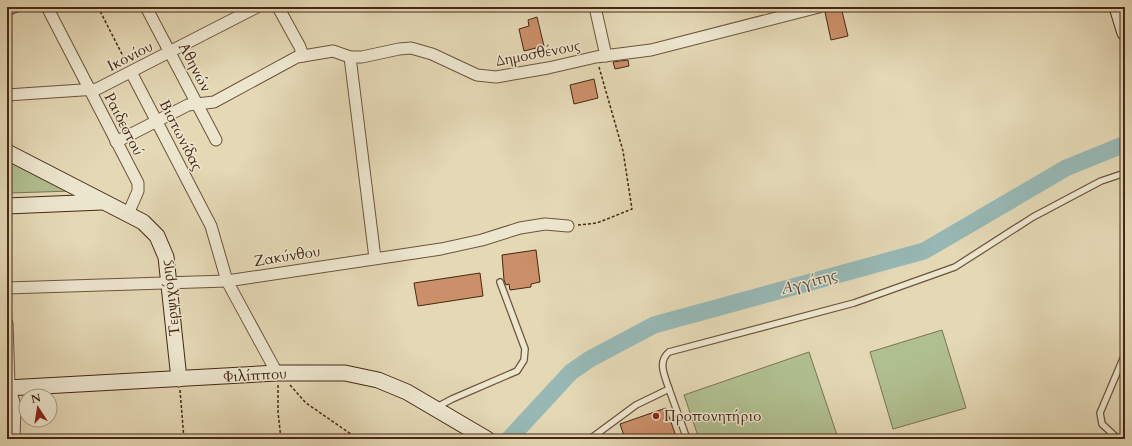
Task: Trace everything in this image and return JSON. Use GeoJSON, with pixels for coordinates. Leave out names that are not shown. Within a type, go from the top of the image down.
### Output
{"type":"FeatureCollection","features":[{"type":"Feature","properties":{"kind":"main road"},"geometry":{"type":"LineString","coordinates":[[1117,7],[1125,33]]}},
{"type":"Feature","properties":{"kind":"main road","name":"Τερψιχόρης"},"geometry":{"type":"LineString","coordinates":[[7,152],[143,222],[157,236],[166,257],[179,379]]}},
{"type":"Feature","properties":{"kind":"main road"},"geometry":{"type":"LineString","coordinates":[[7,206],[103,202]]}},
{"type":"Feature","properties":{"kind":"main road","name":"Φιλίππου"},"geometry":{"type":"LineString","coordinates":[[8,388],[277,373],[331,373],[367,377],[407,392],[486,438]]}},
{"type":"Feature","properties":{"kind":"street"},"geometry":{"type":"LineString","coordinates":[[7,10],[14,7]]}},
{"type":"Feature","properties":{"kind":"street","name":"Ραιδεστού"},"geometry":{"type":"LineString","coordinates":[[47,7],[138,185],[138,191],[128,214]]}},
{"type":"Feature","properties":{"kind":"street","name":"Αθηνών"},"geometry":{"type":"LineString","coordinates":[[146,7],[216,140]]}},
{"type":"Feature","properties":{"kind":"street","name":"Ικονίου"},"geometry":{"type":"LineString","coordinates":[[7,95],[90,91],[100,88],[257,7]]}},
{"type":"Feature","properties":{"kind":"street"},"geometry":{"type":"LineString","coordinates":[[278,7],[300,47],[303,56]]}},
{"type":"Feature","properties":{"kind":"street"},"geometry":{"type":"LineString","coordinates":[[595,7],[601,57]]}},
{"type":"Feature","properties":{"kind":"street","name":"Δημοσθένους"},"geometry":{"type":"LineString","coordinates":[[116,142],[188,105],[214,102],[289,60],[303,56],[334,51],[350,57],[362,57],[411,48],[432,54],[477,75],[491,77],[548,68],[601,57],[651,50],[814,8]]}},
{"type":"Feature","properties":{"kind":"street"},"geometry":{"type":"LineString","coordinates":[[350,57],[375,258]]}},
{"type":"Feature","properties":{"kind":"street","name":"Βιστωνίδας"},"geometry":{"type":"LineString","coordinates":[[131,72],[211,226],[227,280],[277,373]]}},
{"type":"Feature","properties":{"kind":"street","name":"Ζακύνθου"},"geometry":{"type":"LineString","coordinates":[[7,288],[170,284],[227,280],[441,249],[482,240],[520,228],[545,224],[568,226]]}},
{"type":"Feature","properties":{"kind":"street"},"geometry":{"type":"LineString","coordinates":[[7,323],[8,388],[14,406],[14,439]]}},
{"type":"Feature","properties":{"kind":"lane"},"geometry":{"type":"LineString","coordinates":[[687,439],[662,369],[662,362],[667,354],[673,351],[841,306],[949,269],[964,262],[1040,214],[1101,181],[1125,173]]}},
{"type":"Feature","properties":{"kind":"lane"},"geometry":{"type":"LineString","coordinates":[[436,408],[452,398],[517,371],[524,360],[525,349],[500,282]]}},
{"type":"Feature","properties":{"kind":"lane"},"geometry":{"type":"LineString","coordinates":[[1118,439],[1102,424],[1100,413],[1123,363],[1125,354]]}},
{"type":"Feature","properties":{"kind":"lane"},"geometry":{"type":"LineString","coordinates":[[590,439],[636,405],[669,389]]}},
{"type":"Feature","properties":{"kind":"path"},"geometry":{"type":"LineString","coordinates":[[98,7],[131,72]]}},
{"type":"Feature","properties":{"kind":"path"},"geometry":{"type":"LineString","coordinates":[[568,226],[597,223],[632,209],[623,151],[601,57]]}},
{"type":"Feature","properties":{"kind":"path"},"geometry":{"type":"LineString","coordinates":[[277,373],[278,417],[281,439]]}},
{"type":"Feature","properties":{"kind":"path"},"geometry":{"type":"LineString","coordinates":[[277,373],[306,403],[358,439]]}},
{"type":"Feature","properties":{"kind":"path"},"geometry":{"type":"LineString","coordinates":[[179,379],[184,439]]}},
{"type":"Feature","properties":{"kind":"green space"},"geometry":{"type":"Polygon","coordinates":[[[9,156],[72,191],[10,193],[9,156]]]}},
{"type":"Feature","properties":{"kind":"green space"},"geometry":{"type":"Polygon","coordinates":[[[942,330],[966,408],[893,429],[870,352],[942,330]]]}},
{"type":"Feature","properties":{"kind":"green space"},"geometry":{"type":"Polygon","coordinates":[[[809,352],[838,438],[699,439],[684,395],[809,352]]]}},
{"type":"Feature","properties":{"kind":"building"},"geometry":{"type":"Polygon","coordinates":[[[841,7],[848,36],[831,40],[825,12],[841,7]]]}},
{"type":"Feature","properties":{"kind":"building"},"geometry":{"type":"Polygon","coordinates":[[[537,17],[544,46],[524,51],[519,29],[529,26],[528,20],[537,17]]]}},
{"type":"Feature","properties":{"kind":"building"},"geometry":{"type":"Polygon","coordinates":[[[628,60],[629,66],[615,69],[613,62],[628,60]]]}},
{"type":"Feature","properties":{"kind":"building"},"geometry":{"type":"Polygon","coordinates":[[[594,79],[598,98],[574,104],[570,85],[594,79]]]}},
{"type":"Feature","properties":{"kind":"building"},"geometry":{"type":"Polygon","coordinates":[[[536,250],[540,282],[531,284],[531,287],[510,290],[509,284],[506,285],[504,280],[502,255],[536,250]]]}},
{"type":"Feature","properties":{"kind":"building"},"geometry":{"type":"Polygon","coordinates":[[[480,273],[483,296],[418,306],[414,283],[480,273]]]}},
{"type":"Feature","properties":{"kind":"building","name":"Προπονητήριο"},"geometry":{"type":"Polygon","coordinates":[[[666,408],[677,439],[625,439],[620,424],[666,408]]]}},
{"type":"Feature","properties":{"kind":"waterway","name":"Αγγίτης"},"geometry":{"type":"LineString","coordinates":[[509,439],[571,372],[590,359],[654,325],[924,251],[1066,168],[1125,144]]}},
{"type":"Feature","properties":{"kind":"place","name":"Προπονητήριο"},"geometry":{"type":"Point","coordinates":[656,416]}}]}
